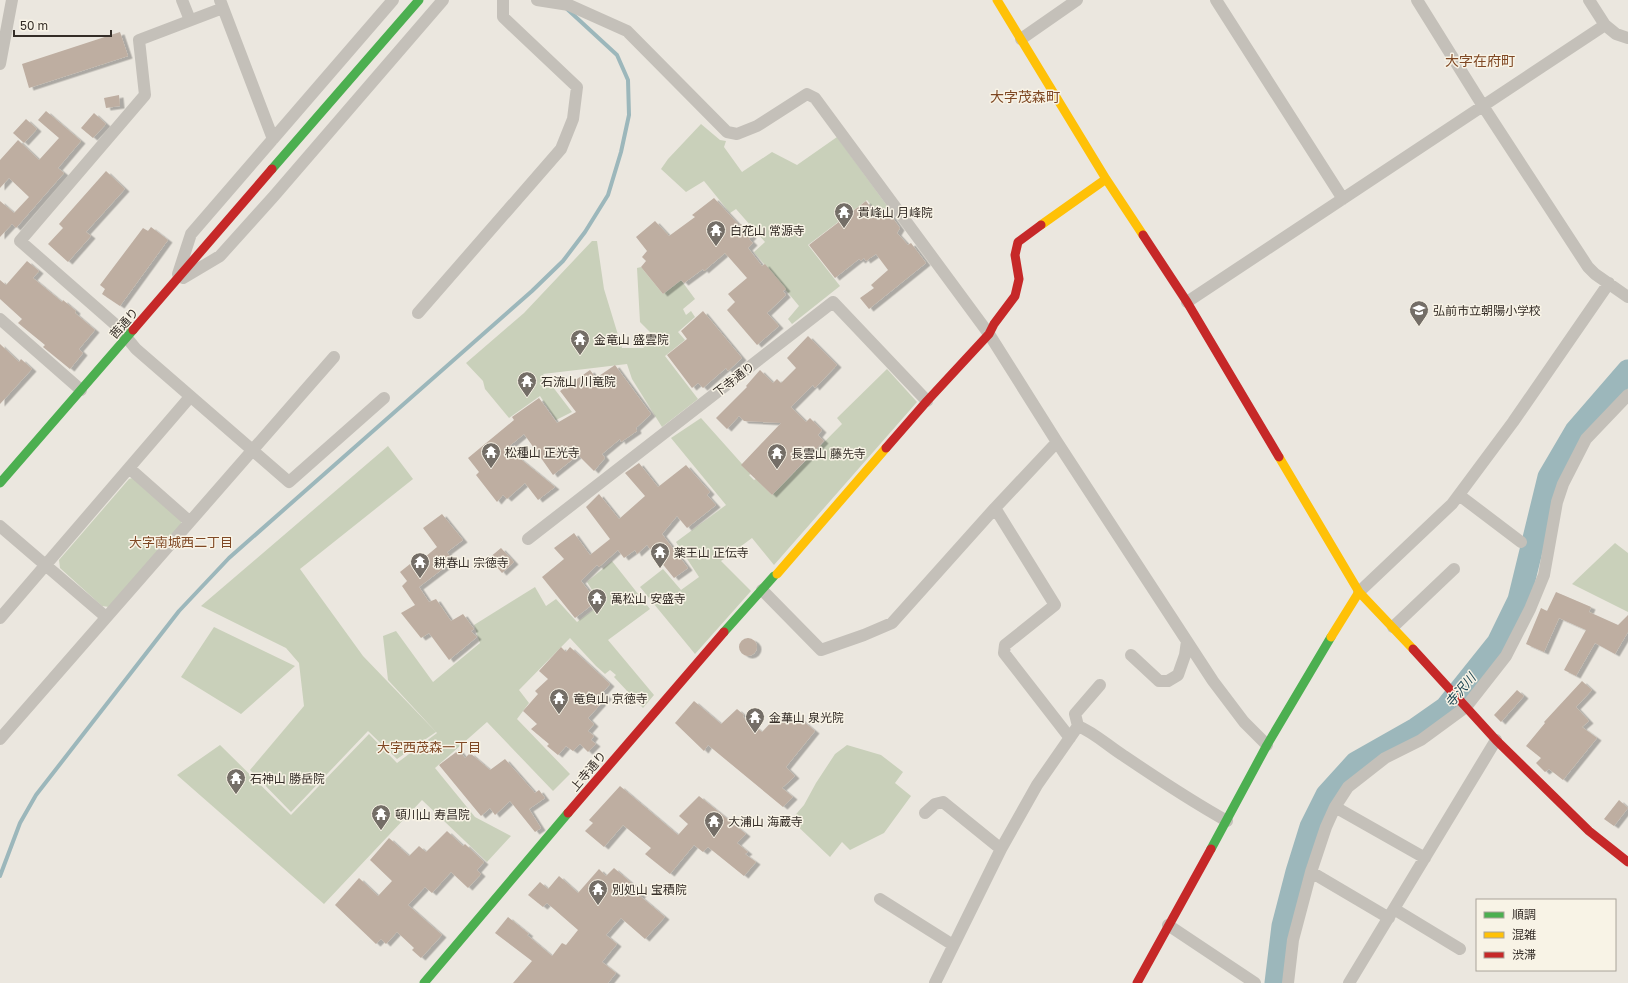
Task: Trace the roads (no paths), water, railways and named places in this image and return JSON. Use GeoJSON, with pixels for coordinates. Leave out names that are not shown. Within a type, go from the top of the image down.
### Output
{"type":"FeatureCollection","features":[{"type":"Feature","properties":{"kind":"street"},"geometry":{"type":"LineString","coordinates":[[0,64],[3,21],[12,0]]}},
{"type":"Feature","properties":{"kind":"street"},"geometry":{"type":"LineString","coordinates":[[182,0],[190,20]]}},
{"type":"Feature","properties":{"kind":"street"},"geometry":{"type":"LineString","coordinates":[[175,283],[191,234],[392,0]]}},
{"type":"Feature","properties":{"kind":"street","name":"茜通り"},"geometry":{"type":"LineString","coordinates":[[0,483],[419,0]]}},
{"type":"Feature","properties":{"kind":"street"},"geometry":{"type":"LineString","coordinates":[[175,283],[220,256],[443,0]]}},
{"type":"Feature","properties":{"kind":"street"},"geometry":{"type":"LineString","coordinates":[[418,313],[561,149],[573,119],[577,87],[504,17],[503,0]]}},
{"type":"Feature","properties":{"kind":"street"},"geometry":{"type":"LineString","coordinates":[[997,0],[1106,179],[1187,302],[1359,592],[1449,687],[1496,740],[1589,831],[1628,862]]}},
{"type":"Feature","properties":{"kind":"street"},"geometry":{"type":"LineString","coordinates":[[1021,39],[1077,0]]}},
{"type":"Feature","properties":{"kind":"street"},"geometry":{"type":"LineString","coordinates":[[1216,0],[1343,199]]}},
{"type":"Feature","properties":{"kind":"street"},"geometry":{"type":"LineString","coordinates":[[1417,0],[1483,106],[1588,267],[1628,297]]}},
{"type":"Feature","properties":{"kind":"street"},"geometry":{"type":"LineString","coordinates":[[1590,0],[1605,25],[1616,34],[1628,38]]}},
{"type":"Feature","properties":{"kind":"street"},"geometry":{"type":"LineString","coordinates":[[543,1],[569,5],[627,31],[727,132],[737,134],[757,126],[807,94],[815,98],[989,334],[1057,442],[1213,681],[1244,722],[1267,744]]}},
{"type":"Feature","properties":{"kind":"street"},"geometry":{"type":"LineString","coordinates":[[273,139],[221,4],[190,20],[139,40],[145,95],[20,241],[117,326],[136,349],[289,482],[384,398]]}},
{"type":"Feature","properties":{"kind":"street"},"geometry":{"type":"LineString","coordinates":[[1187,302],[1605,25]]}},
{"type":"Feature","properties":{"kind":"street","name":"上寺通り"},"geometry":{"type":"LineString","coordinates":[[424,983],[655,711],[776,575],[927,401],[989,334],[994,324],[1015,296],[1019,279],[1015,256],[1018,242],[1106,179]]}},
{"type":"Feature","properties":{"kind":"street"},"geometry":{"type":"LineString","coordinates":[[1137,983],[1227,821],[1267,744],[1359,592],[1452,504],[1513,422],[1609,283]]}},
{"type":"Feature","properties":{"kind":"street","name":"下寺通り"},"geometry":{"type":"LineString","coordinates":[[528,539],[833,302],[927,401]]}},
{"type":"Feature","properties":{"kind":"street"},"geometry":{"type":"LineString","coordinates":[[0,319],[81,390]]}},
{"type":"Feature","properties":{"kind":"street"},"geometry":{"type":"LineString","coordinates":[[0,739],[334,357]]}},
{"type":"Feature","properties":{"kind":"street"},"geometry":{"type":"LineString","coordinates":[[1288,983],[1293,940],[1311,872],[1326,827],[1335,807],[1348,787],[1385,758],[1421,740],[1464,705],[1506,656],[1530,609],[1544,575],[1557,502],[1563,484],[1586,439],[1628,395]]}},
{"type":"Feature","properties":{"kind":"street"},"geometry":{"type":"LineString","coordinates":[[0,618],[190,397]]}},
{"type":"Feature","properties":{"kind":"street"},"geometry":{"type":"LineString","coordinates":[[762,590],[821,650],[843,643],[892,623],[995,508],[1057,442]]}},
{"type":"Feature","properties":{"kind":"street"},"geometry":{"type":"LineString","coordinates":[[129,468],[190,522]]}},
{"type":"Feature","properties":{"kind":"street"},"geometry":{"type":"LineString","coordinates":[[1459,494],[1521,542]]}},
{"type":"Feature","properties":{"kind":"street"},"geometry":{"type":"LineString","coordinates":[[995,508],[1055,605],[1005,646],[1004,653],[1070,738]]}},
{"type":"Feature","properties":{"kind":"street"},"geometry":{"type":"LineString","coordinates":[[0,526],[106,617]]}},
{"type":"Feature","properties":{"kind":"street"},"geometry":{"type":"LineString","coordinates":[[1393,627],[1454,570]]}},
{"type":"Feature","properties":{"kind":"street"},"geometry":{"type":"LineString","coordinates":[[1131,655],[1159,681],[1168,681],[1180,672],[1187,641]]}},
{"type":"Feature","properties":{"kind":"street"},"geometry":{"type":"LineString","coordinates":[[935,983],[1001,849],[1037,785],[1078,726],[1075,714],[1100,685]]}},
{"type":"Feature","properties":{"kind":"street"},"geometry":{"type":"LineString","coordinates":[[1078,726],[1090,731],[1113,749],[1196,804],[1227,821]]}},
{"type":"Feature","properties":{"kind":"street"},"geometry":{"type":"LineString","coordinates":[[1349,983],[1496,740]]}},
{"type":"Feature","properties":{"kind":"street"},"geometry":{"type":"LineString","coordinates":[[925,813],[935,804],[943,802],[1001,849]]}},
{"type":"Feature","properties":{"kind":"street"},"geometry":{"type":"LineString","coordinates":[[1335,807],[1425,858]]}},
{"type":"Feature","properties":{"kind":"street"},"geometry":{"type":"LineString","coordinates":[[1311,872],[1460,949]]}},
{"type":"Feature","properties":{"kind":"street"},"geometry":{"type":"LineString","coordinates":[[880,899],[953,945]]}},
{"type":"Feature","properties":{"kind":"street"},"geometry":{"type":"LineString","coordinates":[[1168,925],[1255,983]]}},
{"type":"Feature","properties":{"kind":"waterway"},"geometry":{"type":"LineString","coordinates":[[0,876],[20,823],[36,795],[179,611],[229,558],[532,291],[563,261],[585,232],[608,195],[621,152],[629,115],[628,80],[617,55],[566,8]]}},
{"type":"Feature","properties":{"kind":"waterway","name":"寺沢川"},"geometry":{"type":"LineString","coordinates":[[1276,983],[1283,926],[1297,872],[1311,827],[1327,795],[1356,763],[1416,729],[1446,708],[1498,643],[1519,600],[1549,477],[1576,431],[1628,371]]}},
{"type":"Feature","properties":{"kind":"place","name":"貴峰山 月峰院"},"geometry":{"type":"Point","coordinates":[844,229]}},
{"type":"Feature","properties":{"kind":"place","name":"白花山 常源寺"},"geometry":{"type":"Point","coordinates":[716,247]}},
{"type":"Feature","properties":{"kind":"place","name":"弘前市立朝陽小学校"},"geometry":{"type":"Point","coordinates":[1419,327]}},
{"type":"Feature","properties":{"kind":"place","name":"金竜山 盛雲院"},"geometry":{"type":"Point","coordinates":[580,356]}},
{"type":"Feature","properties":{"kind":"place","name":"石流山 川竜院"},"geometry":{"type":"Point","coordinates":[527,398]}},
{"type":"Feature","properties":{"kind":"place","name":"松種山 正光寺"},"geometry":{"type":"Point","coordinates":[491,469]}},
{"type":"Feature","properties":{"kind":"place","name":"長雲山 藤先寺"},"geometry":{"type":"Point","coordinates":[777,470]}},
{"type":"Feature","properties":{"kind":"place","name":"薬王山 正伝寺"},"geometry":{"type":"Point","coordinates":[660,569]}},
{"type":"Feature","properties":{"kind":"place","name":"耕春山 宗徳寺"},"geometry":{"type":"Point","coordinates":[420,579]}},
{"type":"Feature","properties":{"kind":"place","name":"萬松山 安盛寺"},"geometry":{"type":"Point","coordinates":[597,615]}},
{"type":"Feature","properties":{"kind":"place","name":"竜負山 京徳寺"},"geometry":{"type":"Point","coordinates":[559,715]}},
{"type":"Feature","properties":{"kind":"place","name":"金華山 泉光院"},"geometry":{"type":"Point","coordinates":[755,734]}},
{"type":"Feature","properties":{"kind":"place","name":"石神山 勝岳院"},"geometry":{"type":"Point","coordinates":[236,795]}},
{"type":"Feature","properties":{"kind":"place","name":"頓川山 寿昌院"},"geometry":{"type":"Point","coordinates":[381,831]}},
{"type":"Feature","properties":{"kind":"place","name":"大浦山 海蔵寺"},"geometry":{"type":"Point","coordinates":[714,838]}},
{"type":"Feature","properties":{"kind":"place","name":"別処山 宝積院"},"geometry":{"type":"Point","coordinates":[598,906]}},
{"type":"Feature","properties":{"kind":"district","name":"大字在府町"},"geometry":{"type":"Point","coordinates":[1480,60]}},
{"type":"Feature","properties":{"kind":"district","name":"大字茂森町"},"geometry":{"type":"Point","coordinates":[1025,96]}},
{"type":"Feature","properties":{"kind":"district","name":"大字南城西二丁目"},"geometry":{"type":"Point","coordinates":[181,542]}},
{"type":"Feature","properties":{"kind":"district","name":"大字西茂森一丁目"},"geometry":{"type":"Point","coordinates":[429,747]}}]}
